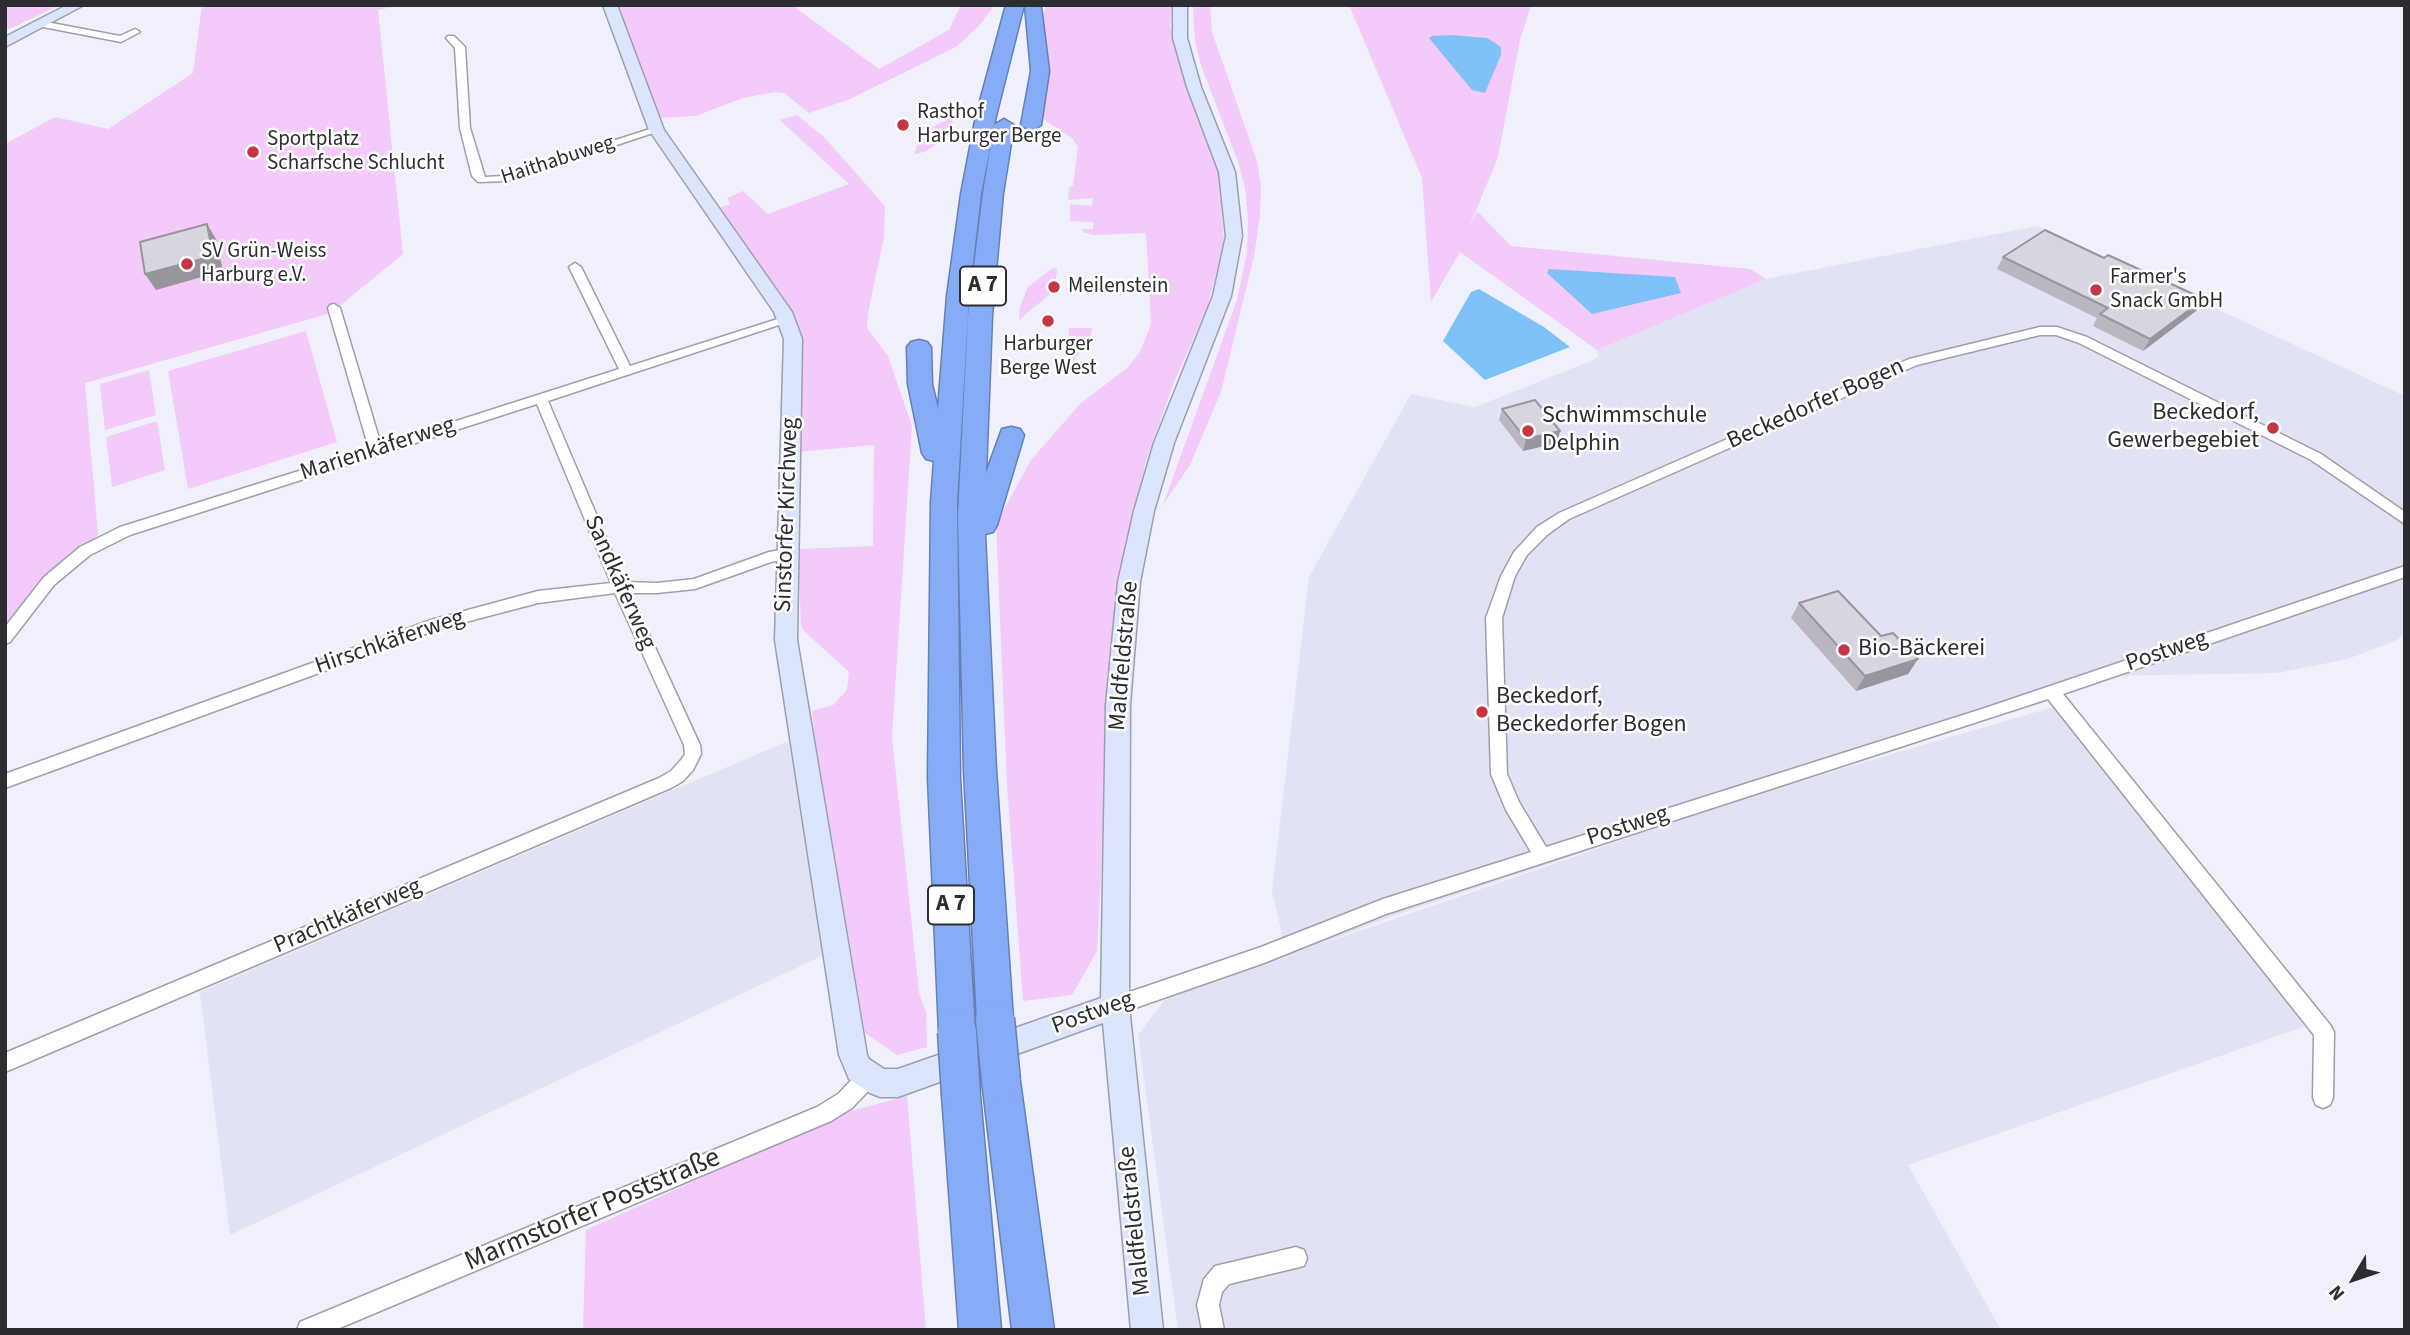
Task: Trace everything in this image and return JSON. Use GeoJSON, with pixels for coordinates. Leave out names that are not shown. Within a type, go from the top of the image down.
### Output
{"type":"FeatureCollection","features":[{"type":"Feature","properties":{"kind":"highway"},"geometry":{"type":"LineString","coordinates":[[988,37],[1023,6],[1040,71],[1031,125]]}},
{"type":"Feature","properties":{"kind":"highway","name":"A 7"},"geometry":{"type":"LineString","coordinates":[[980,1330],[961,1095],[944,778],[944,502],[958,296],[971,194],[986,116],[1023,6]]}},
{"type":"Feature","properties":{"kind":"highway","name":"A 7"},"geometry":{"type":"LineString","coordinates":[[1023,6],[986,253],[976,393],[972,570],[996,1019],[1001,1081],[1033,1330]]}},
{"type":"Feature","properties":{"kind":"highway"},"geometry":{"type":"LineString","coordinates":[[919,347],[920,384],[944,502]]}},
{"type":"Feature","properties":{"kind":"highway"},"geometry":{"type":"LineString","coordinates":[[972,570],[991,493],[1010,435]]}},
{"type":"Feature","properties":{"kind":"street"},"geometry":{"type":"LineString","coordinates":[[5,43],[78,5]]}},
{"type":"Feature","properties":{"kind":"street","name":"Sinstorfer Kirchweg"},"geometry":{"type":"LineString","coordinates":[[610,5],[657,130],[748,258],[788,320],[793,339],[786,640],[853,1055],[863,1073]]}},
{"type":"Feature","properties":{"kind":"street","name":"Maldfeldstraße"},"geometry":{"type":"LineString","coordinates":[[1147,1330],[1115,1006],[1118,705],[1129,582],[1144,511],[1164,443],[1222,296],[1234,236],[1227,172],[1194,87],[1180,38],[1180,5]]}},
{"type":"Feature","properties":{"kind":"street"},"geometry":{"type":"LineString","coordinates":[[41,24],[121,40],[135,32]]}},
{"type":"Feature","properties":{"kind":"street","name":"Haithabuweg"},"geometry":{"type":"LineString","coordinates":[[451,38],[460,47],[465,128],[476,174],[482,180],[500,181],[657,130]]}},
{"type":"Feature","properties":{"kind":"street"},"geometry":{"type":"LineString","coordinates":[[575,267],[627,372]]}},
{"type":"Feature","properties":{"kind":"street"},"geometry":{"type":"LineString","coordinates":[[334,309],[376,450]]}},
{"type":"Feature","properties":{"kind":"street","name":"Marienkäferweg"},"geometry":{"type":"LineString","coordinates":[[5,638],[49,581],[85,551],[125,531],[788,320]]}},
{"type":"Feature","properties":{"kind":"street","name":"Beckedorfer Bogen"},"geometry":{"type":"LineString","coordinates":[[1541,854],[1512,805],[1499,774],[1494,618],[1507,576],[1521,552],[1542,531],[1564,516],[1913,362],[2040,331],[2057,331],[2083,340],[2316,457],[2405,519]]}},
{"type":"Feature","properties":{"kind":"street","name":"Sandkäferweg"},"geometry":{"type":"LineString","coordinates":[[541,399],[620,587],[692,746],[693,754],[687,765]]}},
{"type":"Feature","properties":{"kind":"street","name":"Hirschkäferweg"},"geometry":{"type":"LineString","coordinates":[[5,781],[436,624],[538,597],[620,587],[657,588],[695,584],[769,556],[786,554]]}},
{"type":"Feature","properties":{"kind":"street","name":"Postweg"},"geometry":{"type":"LineString","coordinates":[[863,1073],[880,1083],[898,1083],[1264,955],[1383,907],[2051,691],[2405,571]]}},
{"type":"Feature","properties":{"kind":"street"},"geometry":{"type":"LineString","coordinates":[[2051,691],[2324,1032],[2323,1098]]}},
{"type":"Feature","properties":{"kind":"street","name":"Prachtkäferweg"},"geometry":{"type":"LineString","coordinates":[[5,1063],[665,783],[677,776],[687,765]]}},
{"type":"Feature","properties":{"kind":"street","name":"Marmstorfer Poststraße"},"geometry":{"type":"LineString","coordinates":[[308,1330],[824,1114],[845,1101],[863,1073]]}},
{"type":"Feature","properties":{"kind":"street"},"geometry":{"type":"LineString","coordinates":[[1213,1330],[1208,1305],[1212,1287],[1223,1274],[1296,1258]]}},
{"type":"Feature","properties":{"kind":"shaded area"},"geometry":{"type":"Polygon","coordinates":[[[5,5],[60,5],[5,31],[5,5]]]}},
{"type":"Feature","properties":{"kind":"shaded area"},"geometry":{"type":"Polygon","coordinates":[[[202,5],[403,5],[378,10],[403,254],[331,313],[85,383],[98,535],[38,582],[5,626],[5,144],[55,117],[108,129],[193,73],[202,5]]]}},
{"type":"Feature","properties":{"kind":"shaded area"},"geometry":{"type":"Polygon","coordinates":[[[616,5],[792,5],[879,69],[949,30],[961,5],[995,5],[978,27],[956,47],[850,99],[809,113],[784,93],[775,92],[743,98],[696,116],[660,118],[616,5]]]}},
{"type":"Feature","properties":{"kind":"shaded area"},"geometry":{"type":"Polygon","coordinates":[[[1046,5],[1172,5],[1170,27],[1219,174],[1224,244],[1207,308],[1174,382],[1146,461],[1126,542],[1110,703],[1097,951],[1072,995],[1023,1001],[1007,785],[996,524],[1031,460],[1080,404],[1127,368],[1140,352],[1151,324],[1146,233],[1094,235],[1082,232],[1082,229],[1093,229],[1093,222],[1070,221],[1070,204],[1092,206],[1093,198],[1068,200],[1069,187],[1073,186],[1078,147],[1072,138],[1046,121],[1039,113],[1040,26],[1046,5]]]}},
{"type":"Feature","properties":{"kind":"shaded area"},"geometry":{"type":"Polygon","coordinates":[[[1193,5],[1210,5],[1212,32],[1257,161],[1261,188],[1260,216],[1254,256],[1221,392],[1190,465],[1163,505],[1237,300],[1247,252],[1245,187],[1201,65],[1195,41],[1193,5]]]}},
{"type":"Feature","properties":{"kind":"shaded area"},"geometry":{"type":"Polygon","coordinates":[[[1349,5],[1531,5],[1520,40],[1498,157],[1467,232],[1477,211],[1511,246],[1750,269],[1766,279],[1597,350],[1460,252],[1431,302],[1422,178],[1349,5]]]}},
{"type":"Feature","properties":{"kind":"shaded area"},"geometry":{"type":"Polygon","coordinates":[[[797,115],[825,138],[885,206],[884,237],[867,328],[888,356],[912,426],[892,737],[919,993],[926,1012],[927,1047],[897,1055],[865,1033],[812,711],[833,705],[847,690],[849,672],[803,630],[798,549],[873,546],[874,445],[797,452],[801,333],[793,311],[720,208],[730,204],[727,198],[743,191],[768,214],[849,184],[780,120],[797,115]]]}},
{"type":"Feature","properties":{"kind":"shaded area"},"geometry":{"type":"Polygon","coordinates":[[[955,115],[951,129],[942,141],[924,152],[914,154],[922,133],[955,115]]]}},
{"type":"Feature","properties":{"kind":"shaded area"},"geometry":{"type":"Polygon","coordinates":[[[2037,226],[2405,396],[2405,633],[2397,640],[2348,659],[2277,673],[2103,676],[1762,792],[2057,706],[2306,1026],[1908,1165],[2001,1330],[1178,1330],[1138,1035],[1166,998],[1287,956],[1272,891],[1309,577],[1411,394],[1475,407],[1598,358],[1597,350],[1766,279],[2037,226]],[[1626,839],[1387,918],[1319,945],[1626,839]]]}},
{"type":"Feature","properties":{"kind":"shaded area"},"geometry":{"type":"Polygon","coordinates":[[[1053,268],[1057,269],[1055,290],[1019,320],[1020,306],[1028,287],[1053,268]]]}},
{"type":"Feature","properties":{"kind":"shaded area"},"geometry":{"type":"Polygon","coordinates":[[[1069,328],[1092,328],[1090,341],[1073,361],[1068,359],[1069,328]]]}},
{"type":"Feature","properties":{"kind":"shaded area"},"geometry":{"type":"Polygon","coordinates":[[[306,331],[337,442],[188,489],[168,371],[306,331]]]}},
{"type":"Feature","properties":{"kind":"shaded area"},"geometry":{"type":"Polygon","coordinates":[[[149,370],[156,415],[105,430],[100,384],[149,370]]]}},
{"type":"Feature","properties":{"kind":"shaded area"},"geometry":{"type":"Polygon","coordinates":[[[157,421],[165,470],[112,487],[106,437],[157,421]]]}},
{"type":"Feature","properties":{"kind":"shaded area"},"geometry":{"type":"Polygon","coordinates":[[[788,741],[828,953],[230,1235],[200,992],[788,741]]]}},
{"type":"Feature","properties":{"kind":"shaded area"},"geometry":{"type":"Polygon","coordinates":[[[907,1096],[926,1330],[583,1330],[586,1230],[847,1112],[907,1096]]]}},
{"type":"Feature","properties":{"kind":"water"},"geometry":{"type":"Polygon","coordinates":[[[1451,35],[1487,38],[1501,47],[1501,55],[1485,93],[1472,90],[1429,38],[1451,35]]]}},
{"type":"Feature","properties":{"kind":"water"},"geometry":{"type":"Polygon","coordinates":[[[1549,269],[1675,277],[1681,293],[1592,314],[1547,273],[1549,269]]]}},
{"type":"Feature","properties":{"kind":"water"},"geometry":{"type":"Polygon","coordinates":[[[1479,289],[1544,327],[1570,347],[1485,380],[1443,341],[1471,292],[1479,289]]]}},
{"type":"Feature","properties":{"kind":"building"},"geometry":{"type":"Polygon","coordinates":[[[207,224],[213,256],[145,274],[140,242],[207,224]]]}},
{"type":"Feature","properties":{"kind":"building","name":"Farmer's Snack GmbH"},"geometry":{"type":"Polygon","coordinates":[[[2045,230],[2104,258],[2108,255],[2204,299],[2150,339],[2100,314],[2108,308],[2003,257],[2045,230]]]}},
{"type":"Feature","properties":{"kind":"building"},"geometry":{"type":"Polygon","coordinates":[[[1535,400],[1560,431],[1526,439],[1502,409],[1535,400]]]}},
{"type":"Feature","properties":{"kind":"building"},"geometry":{"type":"Polygon","coordinates":[[[1838,591],[1881,636],[1893,633],[1918,659],[1865,676],[1799,603],[1838,591]]]}},
{"type":"Feature","properties":{"kind":"place","name":"Rasthof Harburger Berge"},"geometry":{"type":"Point","coordinates":[903,125]}},
{"type":"Feature","properties":{"kind":"place","name":"Sportplatz Scharfsche Schlucht"},"geometry":{"type":"Point","coordinates":[253,152]}},
{"type":"Feature","properties":{"kind":"place","name":"SV Grün-Weiss Harburg e.V."},"geometry":{"type":"Point","coordinates":[187,264]}},
{"type":"Feature","properties":{"kind":"place","name":"Meilenstein"},"geometry":{"type":"Point","coordinates":[1054,287]}},
{"type":"Feature","properties":{"kind":"place","name":"Farmer's Snack GmbH"},"geometry":{"type":"Point","coordinates":[2096,290]}},
{"type":"Feature","properties":{"kind":"place","name":"Harburger Berge West"},"geometry":{"type":"Point","coordinates":[1048,321]}},
{"type":"Feature","properties":{"kind":"place","name":"Beckedorf, Gewerbegebiet"},"geometry":{"type":"Point","coordinates":[2273,428]}},
{"type":"Feature","properties":{"kind":"place","name":"Schwimmschule Delphin"},"geometry":{"type":"Point","coordinates":[1528,431]}},
{"type":"Feature","properties":{"kind":"place","name":"Bio-Bäckerei"},"geometry":{"type":"Point","coordinates":[1844,650]}},
{"type":"Feature","properties":{"kind":"place","name":"Beckedorf, Beckedorfer Bogen"},"geometry":{"type":"Point","coordinates":[1482,712]}}]}
